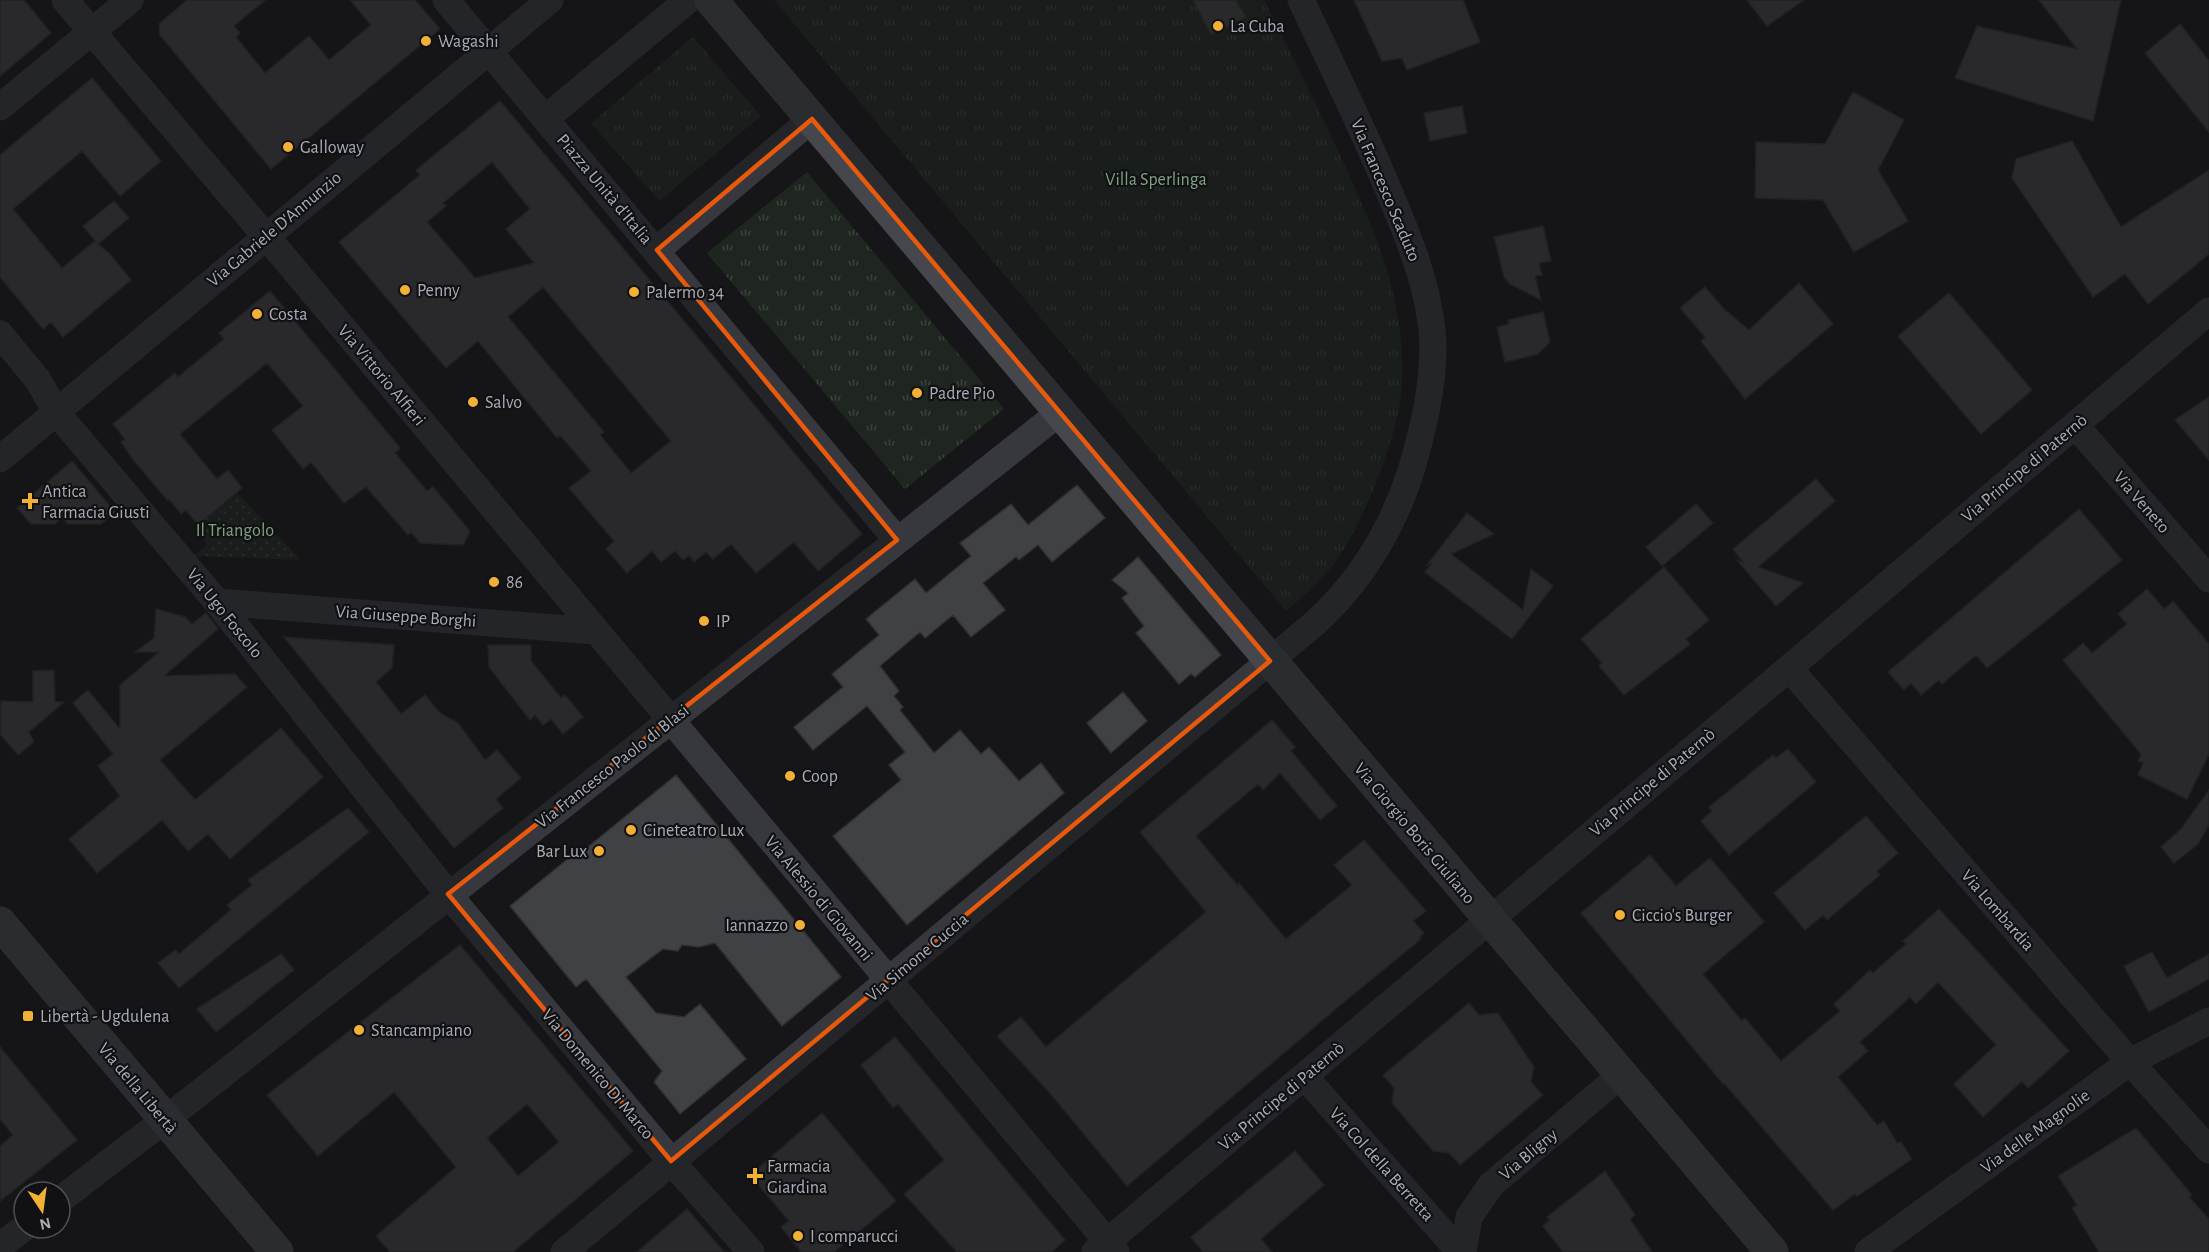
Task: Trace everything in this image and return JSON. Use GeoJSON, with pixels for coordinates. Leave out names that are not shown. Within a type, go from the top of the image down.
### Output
{"type":"FeatureCollection","features":[{"type":"Feature","properties":{"kind":"street","name":"Via Vittorio Alfieri"},"geometry":{"type":"LineString","coordinates":[[64,0],[670,720]]}},
{"type":"Feature","properties":{"kind":"street"},"geometry":{"type":"LineString","coordinates":[[0,107],[130,0]]}},
{"type":"Feature","properties":{"kind":"street","name":"Piazza Unità d'Italia"},"geometry":{"type":"LineString","coordinates":[[446,0],[657,250],[812,119]]}},
{"type":"Feature","properties":{"kind":"street","name":"Via Gabriele D'Annunzio"},"geometry":{"type":"LineString","coordinates":[[0,459],[550,0]]}},
{"type":"Feature","properties":{"kind":"street"},"geometry":{"type":"LineString","coordinates":[[546,118],[688,0]]}},
{"type":"Feature","properties":{"kind":"street"},"geometry":{"type":"LineString","coordinates":[[711,0],[1059,413]]}},
{"type":"Feature","properties":{"kind":"street","name":"Via Francesco Scaduto"},"geometry":{"type":"LineString","coordinates":[[1270,661],[1334,605],[1378,547],[1396,510],[1416,454],[1428,406],[1432,374],[1429,314],[1416,256],[1376,161],[1300,0]]}},
{"type":"Feature","properties":{"kind":"street"},"geometry":{"type":"LineString","coordinates":[[657,250],[897,540]]}},
{"type":"Feature","properties":{"kind":"street","name":"Via Principe di Paternò"},"geometry":{"type":"LineString","coordinates":[[1106,1249],[1304,1076],[1790,668],[2209,311]]}},
{"type":"Feature","properties":{"kind":"street","name":"Via Ugo Foscolo"},"geometry":{"type":"LineString","coordinates":[[0,334],[38,381],[56,412],[217,602],[448,894]]}},
{"type":"Feature","properties":{"kind":"street","name":"Via Giorgio Boris Giuliano"},"geometry":{"type":"LineString","coordinates":[[1059,413],[1772,1252]]}},
{"type":"Feature","properties":{"kind":"street","name":"Via Francesco Paolo di Blasi"},"geometry":{"type":"LineString","coordinates":[[72,1191],[1059,413]]}},
{"type":"Feature","properties":{"kind":"street","name":"Via Veneto"},"geometry":{"type":"LineString","coordinates":[[2075,425],[2209,579]]}},
{"type":"Feature","properties":{"kind":"street","name":"Via Giuseppe Borghi"},"geometry":{"type":"LineString","coordinates":[[217,602],[595,631]]}},
{"type":"Feature","properties":{"kind":"street","name":"Via Simone Cuccia"},"geometry":{"type":"LineString","coordinates":[[564,1252],[1270,661]]}},
{"type":"Feature","properties":{"kind":"street","name":"Via Lombardia"},"geometry":{"type":"LineString","coordinates":[[1790,668],[2130,1062],[2209,1150]]}},
{"type":"Feature","properties":{"kind":"street","name":"Via Alessio di Giovanni"},"geometry":{"type":"LineString","coordinates":[[670,720],[888,981],[1106,1249]]}},
{"type":"Feature","properties":{"kind":"street","name":"Via Domenico Di Marco"},"geometry":{"type":"LineString","coordinates":[[448,894],[671,1161],[751,1252]]}},
{"type":"Feature","properties":{"kind":"street","name":"Via della Libertà"},"geometry":{"type":"LineString","coordinates":[[0,923],[277,1252]]}},
{"type":"Feature","properties":{"kind":"street","name":"Via delle Magnolie"},"geometry":{"type":"LineString","coordinates":[[1868,1252],[2130,1062],[2209,1021]]}},
{"type":"Feature","properties":{"kind":"street","name":"Via Bligny"},"geometry":{"type":"LineString","coordinates":[[1461,1252],[1469,1217],[1491,1185],[1621,1075]]}},
{"type":"Feature","properties":{"kind":"street","name":"Via Col della Berretta"},"geometry":{"type":"LineString","coordinates":[[1304,1076],[1461,1252]]}},
{"type":"Feature","properties":{"kind":"highlighted area"},"geometry":{"type":"Polygon","coordinates":[[[812,119],[1270,661],[671,1161],[448,894],[897,540],[657,250],[812,119]]]}},
{"type":"Feature","properties":{"kind":"green space","name":"Villa Sperlinga"},"geometry":{"type":"Polygon","coordinates":[[[774,0],[1264,0],[1346,168],[1378,244],[1393,294],[1401,347],[1402,376],[1398,415],[1369,501],[1352,535],[1332,566],[1286,611],[774,0]]]}},
{"type":"Feature","properties":{"kind":"green space"},"geometry":{"type":"Polygon","coordinates":[[[693,37],[761,116],[659,201],[591,123],[693,37]]]}},
{"type":"Feature","properties":{"kind":"green space"},"geometry":{"type":"Polygon","coordinates":[[[807,172],[1004,409],[905,489],[707,253],[807,172]]]}},
{"type":"Feature","properties":{"kind":"green space","name":"Il Triangolo"},"geometry":{"type":"Polygon","coordinates":[[[237,493],[301,560],[194,556],[208,544],[195,529],[237,493]]]}},
{"type":"Feature","properties":{"kind":"building"},"geometry":{"type":"Polygon","coordinates":[[[0,0],[24,0],[51,33],[0,76],[0,0]]]}},
{"type":"Feature","properties":{"kind":"building"},"geometry":{"type":"Polygon","coordinates":[[[187,0],[265,0],[234,26],[240,33],[236,37],[265,73],[309,36],[329,60],[371,25],[350,0],[415,0],[440,29],[271,169],[160,35],[159,24],[187,0]]]}},
{"type":"Feature","properties":{"kind":"building","name":"La Cuba"},"geometry":{"type":"Polygon","coordinates":[[[1193,0],[1236,0],[1246,17],[1211,35],[1193,0]]]}},
{"type":"Feature","properties":{"kind":"building"},"geometry":{"type":"Polygon","coordinates":[[[1354,0],[1463,0],[1480,42],[1407,70],[1402,58],[1382,61],[1354,0]]]}},
{"type":"Feature","properties":{"kind":"building"},"geometry":{"type":"Polygon","coordinates":[[[1747,0],[1804,0],[1767,26],[1747,0]]]}},
{"type":"Feature","properties":{"kind":"building"},"geometry":{"type":"Polygon","coordinates":[[[2039,0],[2121,0],[2093,121],[1955,78],[1977,26],[2077,49],[2039,0]]]}},
{"type":"Feature","properties":{"kind":"building"},"geometry":{"type":"Polygon","coordinates":[[[2180,24],[2209,61],[2209,132],[2145,53],[2180,24]]]}},
{"type":"Feature","properties":{"kind":"building"},"geometry":{"type":"Polygon","coordinates":[[[92,78],[161,161],[120,196],[82,151],[13,209],[62,268],[95,241],[97,243],[83,226],[114,201],[129,218],[98,244],[110,254],[131,280],[63,337],[51,322],[43,329],[0,277],[0,155],[92,78]]]}},
{"type":"Feature","properties":{"kind":"building"},"geometry":{"type":"Polygon","coordinates":[[[1853,92],[1904,120],[1878,170],[1908,221],[1854,252],[1823,200],[1755,198],[1756,142],[1825,144],[1853,92]]]}},
{"type":"Feature","properties":{"kind":"building"},"geometry":{"type":"Polygon","coordinates":[[[500,101],[862,534],[818,571],[794,542],[756,573],[731,544],[713,559],[706,552],[694,562],[689,555],[683,560],[675,551],[661,562],[652,551],[627,573],[606,549],[614,541],[569,488],[591,471],[560,435],[557,438],[478,341],[446,368],[339,242],[420,175],[416,170],[500,101]],[[492,162],[443,203],[446,206],[427,222],[475,278],[534,263],[506,229],[530,209],[492,162]],[[543,287],[508,317],[604,432],[600,435],[631,473],[671,441],[543,287]]]}},
{"type":"Feature","properties":{"kind":"building"},"geometry":{"type":"Polygon","coordinates":[[[1462,106],[1467,133],[1430,141],[1424,113],[1462,106]]]}},
{"type":"Feature","properties":{"kind":"building"},"geometry":{"type":"Polygon","coordinates":[[[2072,141],[2121,227],[2209,170],[2209,254],[2148,304],[2125,274],[2093,297],[2012,178],[2016,159],[2072,141]]]}},
{"type":"Feature","properties":{"kind":"building"},"geometry":{"type":"Polygon","coordinates":[[[1543,226],[1551,261],[1539,263],[1542,275],[1535,276],[1541,300],[1510,284],[1504,277],[1494,237],[1543,226]]]}},
{"type":"Feature","properties":{"kind":"building"},"geometry":{"type":"Polygon","coordinates":[[[1799,283],[1833,324],[1745,399],[1701,341],[1705,337],[1680,308],[1705,287],[1724,309],[1749,330],[1799,283]]]}},
{"type":"Feature","properties":{"kind":"building"},"geometry":{"type":"Polygon","coordinates":[[[270,291],[400,448],[395,453],[427,491],[433,487],[470,531],[463,545],[420,543],[411,532],[408,535],[366,487],[344,503],[311,462],[303,469],[272,430],[303,406],[267,363],[180,434],[217,479],[228,470],[242,488],[198,525],[186,510],[181,514],[169,499],[168,501],[131,457],[121,442],[125,439],[113,424],[175,373],[178,377],[224,339],[219,333],[270,291]]]}},
{"type":"Feature","properties":{"kind":"building"},"geometry":{"type":"Polygon","coordinates":[[[1949,293],[2032,390],[1981,434],[1898,336],[1949,293]]]}},
{"type":"Feature","properties":{"kind":"building"},"geometry":{"type":"Polygon","coordinates":[[[1543,312],[1550,342],[1538,354],[1505,362],[1497,327],[1509,324],[1508,320],[1543,312]]]}},
{"type":"Feature","properties":{"kind":"building"},"geometry":{"type":"Polygon","coordinates":[[[2209,397],[2209,460],[2175,420],[2209,397]]]}},
{"type":"Feature","properties":{"kind":"building"},"geometry":{"type":"Polygon","coordinates":[[[72,461],[115,512],[101,524],[68,524],[62,518],[55,524],[31,524],[17,508],[72,461]]]}},
{"type":"Feature","properties":{"kind":"building"},"geometry":{"type":"Polygon","coordinates":[[[1816,479],[1835,501],[1758,567],[1803,583],[1776,606],[1737,560],[1744,563],[1733,549],[1816,479]]]}},
{"type":"Feature","properties":{"kind":"building"},"geometry":{"type":"Polygon","coordinates":[[[1077,485],[1105,518],[1052,562],[1038,545],[1019,560],[1016,557],[983,583],[1005,610],[971,637],[953,615],[925,638],[920,632],[880,666],[899,691],[894,696],[903,707],[900,710],[934,753],[960,730],[981,754],[989,747],[1019,781],[1041,763],[1064,793],[907,925],[833,836],[901,780],[889,765],[905,752],[867,706],[813,750],[794,727],[843,687],[832,674],[879,635],[866,619],[915,579],[926,593],[971,556],[960,543],[1011,504],[1028,525],[1077,485]]]}},
{"type":"Feature","properties":{"kind":"building"},"geometry":{"type":"Polygon","coordinates":[[[1696,504],[1713,523],[1662,566],[1646,547],[1696,504]]]}},
{"type":"Feature","properties":{"kind":"building"},"geometry":{"type":"Polygon","coordinates":[[[2079,509],[2122,560],[1987,668],[1976,655],[1942,684],[1939,680],[1921,695],[1911,683],[1904,690],[1888,672],[2079,509]]]}},
{"type":"Feature","properties":{"kind":"building"},"geometry":{"type":"Polygon","coordinates":[[[1467,513],[1494,534],[1451,554],[1523,610],[1531,569],[1553,586],[1512,639],[1425,572],[1432,563],[1427,565],[1467,513]]]}},
{"type":"Feature","properties":{"kind":"building"},"geometry":{"type":"Polygon","coordinates":[[[1138,557],[1221,655],[1195,677],[1191,674],[1179,684],[1136,633],[1144,626],[1122,598],[1128,593],[1112,580],[1138,557]]]}},
{"type":"Feature","properties":{"kind":"building"},"geometry":{"type":"Polygon","coordinates":[[[1664,567],[1709,620],[1686,639],[1690,644],[1624,695],[1599,666],[1602,663],[1581,639],[1664,567]]]}},
{"type":"Feature","properties":{"kind":"building"},"geometry":{"type":"Polygon","coordinates":[[[2147,589],[2164,609],[2173,601],[2209,644],[2209,754],[2187,799],[2138,775],[2143,763],[2138,761],[2141,754],[2063,660],[2083,643],[2092,653],[2127,624],[2118,614],[2147,589]]]}},
{"type":"Feature","properties":{"kind":"building"},"geometry":{"type":"Polygon","coordinates":[[[156,609],[185,617],[192,624],[206,613],[218,629],[164,676],[235,674],[247,687],[160,760],[195,800],[281,728],[323,777],[230,859],[208,834],[188,851],[162,820],[97,873],[69,839],[120,796],[98,766],[113,754],[73,703],[88,690],[120,729],[120,685],[159,652],[135,652],[154,638],[156,609]]]}},
{"type":"Feature","properties":{"kind":"building"},"geometry":{"type":"Polygon","coordinates":[[[284,637],[394,645],[392,668],[376,682],[401,714],[425,695],[440,713],[458,723],[485,760],[497,750],[521,778],[496,799],[503,808],[454,848],[284,637]]]}},
{"type":"Feature","properties":{"kind":"building"},"geometry":{"type":"Polygon","coordinates":[[[488,645],[531,645],[531,661],[561,698],[565,695],[583,717],[563,734],[551,719],[543,725],[535,715],[530,720],[489,667],[488,645]]]}},
{"type":"Feature","properties":{"kind":"building"},"geometry":{"type":"Polygon","coordinates":[[[54,670],[55,702],[64,702],[29,732],[34,742],[18,755],[0,734],[1,701],[33,702],[33,671],[54,670]]]}},
{"type":"Feature","properties":{"kind":"building"},"geometry":{"type":"Polygon","coordinates":[[[1123,692],[1147,721],[1111,753],[1087,723],[1123,692]]]}},
{"type":"Feature","properties":{"kind":"building"},"geometry":{"type":"Polygon","coordinates":[[[1272,720],[1295,747],[1291,751],[1337,806],[1320,820],[1280,773],[1263,790],[1258,784],[1196,836],[1286,939],[1352,885],[1334,865],[1364,840],[1426,911],[1413,921],[1424,933],[1419,938],[1421,939],[1127,1186],[1049,1092],[997,1036],[1021,1017],[1046,1047],[1206,912],[1140,832],[1272,720]]]}},
{"type":"Feature","properties":{"kind":"building"},"geometry":{"type":"Polygon","coordinates":[[[1788,749],[1816,782],[1729,855],[1701,821],[1712,811],[1709,807],[1773,755],[1776,758],[1788,749]]]}},
{"type":"Feature","properties":{"kind":"building"},"geometry":{"type":"Polygon","coordinates":[[[676,775],[841,977],[782,1026],[715,943],[699,947],[682,945],[678,951],[663,949],[626,977],[656,1013],[684,1017],[700,1004],[746,1059],[680,1114],[654,1082],[662,1071],[586,979],[576,987],[510,906],[581,848],[583,851],[676,775]]]}},
{"type":"Feature","properties":{"kind":"building"},"geometry":{"type":"Polygon","coordinates":[[[2209,790],[2209,825],[2198,844],[2174,863],[2161,847],[2181,829],[2209,790]]]}},
{"type":"Feature","properties":{"kind":"building"},"geometry":{"type":"Polygon","coordinates":[[[348,808],[369,832],[179,988],[158,963],[176,950],[179,954],[231,910],[227,905],[252,885],[248,880],[348,808]]]}},
{"type":"Feature","properties":{"kind":"building"},"geometry":{"type":"Polygon","coordinates":[[[1866,816],[1898,853],[1877,871],[1880,875],[1827,920],[1823,915],[1805,930],[1774,893],[1866,816]]]}},
{"type":"Feature","properties":{"kind":"building"},"geometry":{"type":"Polygon","coordinates":[[[1650,855],[1676,886],[1710,858],[1764,922],[1703,974],[1742,1021],[1745,1018],[1781,1061],[1840,1011],[1834,1004],[1870,970],[1873,973],[1906,944],[1903,941],[1939,909],[2069,1051],[2028,1088],[2022,1081],[1983,1117],[1954,1084],[1996,1045],[1938,982],[1916,1004],[1910,997],[1860,1042],[1868,1051],[1838,1077],[1877,1125],[1884,1121],[1897,1143],[1901,1142],[1912,1159],[1833,1210],[1723,1084],[1581,913],[1650,855]]]}},
{"type":"Feature","properties":{"kind":"building"},"geometry":{"type":"Polygon","coordinates":[[[460,945],[633,1151],[513,1252],[390,1252],[376,1236],[456,1167],[394,1092],[318,1156],[267,1095],[460,945]],[[527,1104],[487,1138],[518,1176],[559,1142],[527,1104]]]}},
{"type":"Feature","properties":{"kind":"building"},"geometry":{"type":"Polygon","coordinates":[[[2152,952],[2167,978],[2209,954],[2209,979],[2149,1012],[2124,966],[2152,952]]]}},
{"type":"Feature","properties":{"kind":"building"},"geometry":{"type":"Polygon","coordinates":[[[281,954],[294,970],[216,1032],[197,1009],[281,954]]]}},
{"type":"Feature","properties":{"kind":"building"},"geometry":{"type":"Polygon","coordinates":[[[1469,1003],[1479,1015],[1498,1013],[1534,1067],[1531,1082],[1543,1095],[1460,1165],[1449,1153],[1433,1151],[1392,1103],[1394,1088],[1383,1075],[1469,1003]]]}},
{"type":"Feature","properties":{"kind":"building"},"geometry":{"type":"Polygon","coordinates":[[[895,1037],[1065,1240],[1052,1252],[957,1252],[904,1194],[944,1160],[898,1104],[893,1108],[861,1065],[895,1037]]]}},
{"type":"Feature","properties":{"kind":"building"},"geometry":{"type":"Polygon","coordinates":[[[0,1047],[77,1140],[27,1180],[12,1180],[12,1191],[0,1201],[0,1146],[13,1135],[0,1119],[0,1047]]]}},
{"type":"Feature","properties":{"kind":"building"},"geometry":{"type":"Polygon","coordinates":[[[822,1113],[896,1201],[834,1252],[801,1252],[781,1227],[789,1221],[750,1175],[822,1113]]]}},
{"type":"Feature","properties":{"kind":"building"},"geometry":{"type":"Polygon","coordinates":[[[2136,1128],[2192,1195],[2189,1197],[2209,1219],[2209,1252],[2099,1252],[2072,1208],[2077,1205],[2058,1176],[2136,1128]]]}},
{"type":"Feature","properties":{"kind":"building"},"geometry":{"type":"Polygon","coordinates":[[[1295,1151],[1324,1185],[1261,1239],[1272,1252],[1203,1252],[1191,1237],[1295,1151]]]}},
{"type":"Feature","properties":{"kind":"building"},"geometry":{"type":"Polygon","coordinates":[[[1605,1171],[1635,1215],[1630,1219],[1652,1252],[1563,1252],[1543,1226],[1550,1220],[1547,1217],[1605,1171]]]}},
{"type":"Feature","properties":{"kind":"building"},"geometry":{"type":"Polygon","coordinates":[[[687,1209],[724,1252],[637,1252],[687,1209]]]}},
{"type":"Feature","properties":{"kind":"place","name":"La Cuba"},"geometry":{"type":"Point","coordinates":[1218,26]}},
{"type":"Feature","properties":{"kind":"place","name":"Wagashi"},"geometry":{"type":"Point","coordinates":[426,41]}},
{"type":"Feature","properties":{"kind":"place","name":"Galloway"},"geometry":{"type":"Point","coordinates":[288,147]}},
{"type":"Feature","properties":{"kind":"place","name":"Penny"},"geometry":{"type":"Point","coordinates":[405,290]}},
{"type":"Feature","properties":{"kind":"place","name":"Palermo 34"},"geometry":{"type":"Point","coordinates":[634,292]}},
{"type":"Feature","properties":{"kind":"place","name":"Costa"},"geometry":{"type":"Point","coordinates":[257,314]}},
{"type":"Feature","properties":{"kind":"place","name":"Padre Pio"},"geometry":{"type":"Point","coordinates":[917,393]}},
{"type":"Feature","properties":{"kind":"place","name":"Salvo"},"geometry":{"type":"Point","coordinates":[473,402]}},
{"type":"Feature","properties":{"kind":"place","name":"Antica Farmacia Giusti"},"geometry":{"type":"Point","coordinates":[30,501]}},
{"type":"Feature","properties":{"kind":"place","name":"86"},"geometry":{"type":"Point","coordinates":[494,582]}},
{"type":"Feature","properties":{"kind":"place","name":"IP"},"geometry":{"type":"Point","coordinates":[704,621]}},
{"type":"Feature","properties":{"kind":"place","name":"Coop"},"geometry":{"type":"Point","coordinates":[790,776]}},
{"type":"Feature","properties":{"kind":"place","name":"Cineteatro Lux"},"geometry":{"type":"Point","coordinates":[631,830]}},
{"type":"Feature","properties":{"kind":"place","name":"Bar Lux"},"geometry":{"type":"Point","coordinates":[599,851]}},
{"type":"Feature","properties":{"kind":"place","name":"Ciccio's Burger"},"geometry":{"type":"Point","coordinates":[1620,915]}},
{"type":"Feature","properties":{"kind":"place","name":"Iannazzo"},"geometry":{"type":"Point","coordinates":[800,925]}},
{"type":"Feature","properties":{"kind":"place","name":"Libertà - Ugdulena"},"geometry":{"type":"Point","coordinates":[28,1016]}},
{"type":"Feature","properties":{"kind":"place","name":"Stancampiano"},"geometry":{"type":"Point","coordinates":[359,1030]}},
{"type":"Feature","properties":{"kind":"place","name":"Farmacia Giardina"},"geometry":{"type":"Point","coordinates":[755,1176]}},
{"type":"Feature","properties":{"kind":"place","name":"I comparucci"},"geometry":{"type":"Point","coordinates":[798,1236]}}]}
